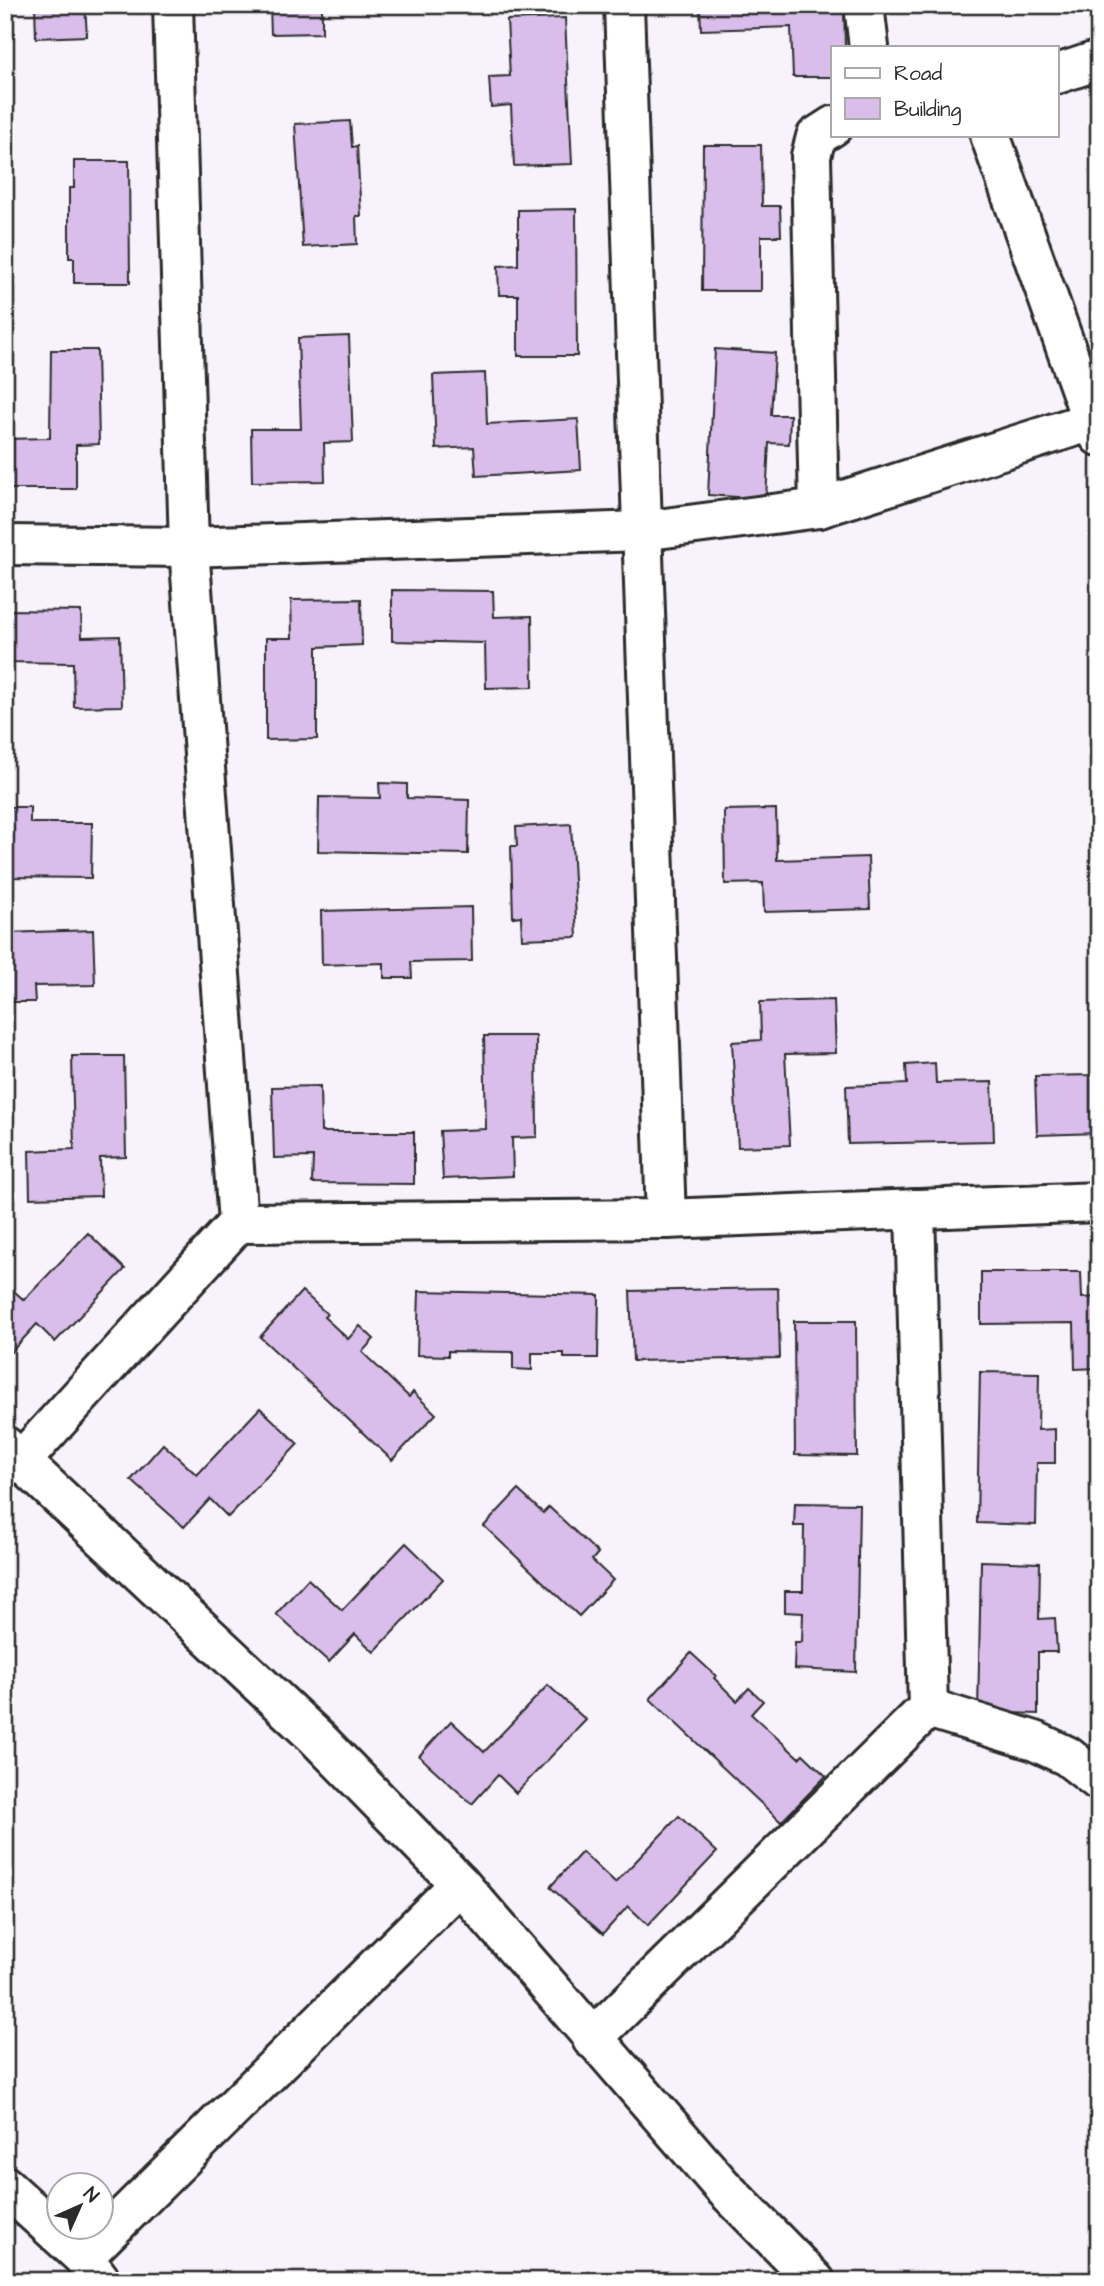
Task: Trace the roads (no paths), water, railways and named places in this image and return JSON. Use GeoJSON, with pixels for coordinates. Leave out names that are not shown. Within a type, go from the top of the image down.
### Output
{"type":"FeatureCollection","features":[{"type":"Feature","properties":{"kind":"street"},"geometry":{"type":"LineString","coordinates":[[173,5],[189,547],[238,1223]]}},
{"type":"Feature","properties":{"kind":"street"},"geometry":{"type":"LineString","coordinates":[[624,5],[666,1219]]}},
{"type":"Feature","properties":{"kind":"street"},"geometry":{"type":"LineString","coordinates":[[864,5],[869,46]]}},
{"type":"Feature","properties":{"kind":"street"},"geometry":{"type":"LineString","coordinates":[[1058,74],[1099,60]]}},
{"type":"Feature","properties":{"kind":"street"},"geometry":{"type":"LineString","coordinates":[[819,508],[811,156],[816,137],[831,127]]}},
{"type":"Feature","properties":{"kind":"street"},"geometry":{"type":"LineString","coordinates":[[5,545],[189,547],[642,531],[819,508],[1096,425],[990,136]]}},
{"type":"Feature","properties":{"kind":"street"},"geometry":{"type":"LineString","coordinates":[[815,2281],[721,2185],[460,1884],[316,1737],[13,1454],[238,1223],[666,1219],[1099,1202]]}},
{"type":"Feature","properties":{"kind":"street"},"geometry":{"type":"LineString","coordinates":[[592,2039],[928,1709],[915,1209]]}},
{"type":"Feature","properties":{"kind":"street"},"geometry":{"type":"LineString","coordinates":[[928,1709],[1035,1741],[1067,1756],[1099,1781]]}},
{"type":"Feature","properties":{"kind":"street"},"geometry":{"type":"LineString","coordinates":[[5,2186],[92,2269],[460,1884]]}}]}
